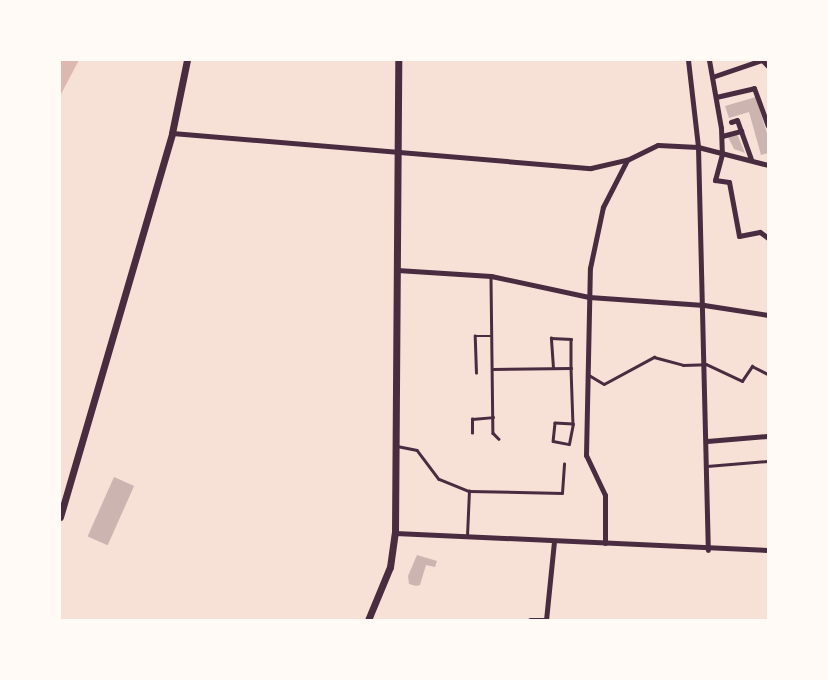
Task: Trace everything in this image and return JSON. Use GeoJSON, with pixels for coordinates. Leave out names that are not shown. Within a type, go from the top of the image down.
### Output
{"type":"FeatureCollection","features":[{"type":"Feature","properties":{"kind":"street"},"geometry":{"type":"LineString","coordinates":[[60,517],[172,133],[188,60]]}},
{"type":"Feature","properties":{"kind":"street"},"geometry":{"type":"LineString","coordinates":[[368,620],[390,567],[395,533],[398,60]]}},
{"type":"Feature","properties":{"kind":"street"},"geometry":{"type":"LineString","coordinates":[[688,60],[698,147],[706,364],[708,550]]}},
{"type":"Feature","properties":{"kind":"street"},"geometry":{"type":"LineString","coordinates":[[709,60],[722,136],[722,154],[715,180],[729,182],[739,236],[760,232],[768,238]]}},
{"type":"Feature","properties":{"kind":"street"},"geometry":{"type":"LineString","coordinates":[[712,77],[762,60],[768,66]]}},
{"type":"Feature","properties":{"kind":"street"},"geometry":{"type":"LineString","coordinates":[[716,97],[754,88],[768,126]]}},
{"type":"Feature","properties":{"kind":"street"},"geometry":{"type":"LineString","coordinates":[[731,122],[737,120],[751,160]]}},
{"type":"Feature","properties":{"kind":"street"},"geometry":{"type":"LineString","coordinates":[[722,136],[741,131]]}},
{"type":"Feature","properties":{"kind":"street"},"geometry":{"type":"LineString","coordinates":[[172,133],[398,149],[591,168],[627,160],[658,145],[698,147],[768,165]]}},
{"type":"Feature","properties":{"kind":"street"},"geometry":{"type":"LineString","coordinates":[[605,543],[605,495],[586,455],[589,297],[603,207],[627,160]]}},
{"type":"Feature","properties":{"kind":"street"},"geometry":{"type":"LineString","coordinates":[[396,270],[491,276],[589,297],[704,305],[768,315]]}},
{"type":"Feature","properties":{"kind":"street"},"geometry":{"type":"LineString","coordinates":[[707,441],[768,436]]}},
{"type":"Feature","properties":{"kind":"street"},"geometry":{"type":"LineString","coordinates":[[395,533],[708,550],[768,550]]}},
{"type":"Feature","properties":{"kind":"street"},"geometry":{"type":"LineString","coordinates":[[530,620],[545,620],[554,541]]}},
{"type":"Feature","properties":{"kind":"lane"},"geometry":{"type":"LineString","coordinates":[[491,276],[493,433],[499,439]]}},
{"type":"Feature","properties":{"kind":"lane"},"geometry":{"type":"LineString","coordinates":[[476,373],[475,336],[492,336]]}},
{"type":"Feature","properties":{"kind":"lane"},"geometry":{"type":"LineString","coordinates":[[553,368],[551,338],[571,339],[573,424],[569,444],[553,441],[555,423],[573,424]]}},
{"type":"Feature","properties":{"kind":"lane"},"geometry":{"type":"LineString","coordinates":[[588,374],[604,384],[654,357],[683,365],[706,364],[742,381],[752,366],[768,374]]}},
{"type":"Feature","properties":{"kind":"lane"},"geometry":{"type":"LineString","coordinates":[[492,369],[571,368]]}},
{"type":"Feature","properties":{"kind":"lane"},"geometry":{"type":"LineString","coordinates":[[472,433],[472,419],[493,417]]}},
{"type":"Feature","properties":{"kind":"lane"},"geometry":{"type":"LineString","coordinates":[[397,446],[417,450],[439,479],[470,491],[562,493],[564,464]]}},
{"type":"Feature","properties":{"kind":"lane"},"geometry":{"type":"LineString","coordinates":[[707,466],[768,461]]}},
{"type":"Feature","properties":{"kind":"lane"},"geometry":{"type":"LineString","coordinates":[[467,538],[470,491]]}},
{"type":"Feature","properties":{"kind":"shaded area"},"geometry":{"type":"Polygon","coordinates":[[[60,60],[79,60],[60,96],[60,60]]]}},
{"type":"Feature","properties":{"kind":"building"},"geometry":{"type":"Polygon","coordinates":[[[756,97],[768,137],[768,153],[761,155],[749,112],[729,118],[725,106],[756,97]]]}},
{"type":"Feature","properties":{"kind":"building"},"geometry":{"type":"Polygon","coordinates":[[[737,134],[745,153],[734,149],[728,137],[737,134]]]}},
{"type":"Feature","properties":{"kind":"building"},"geometry":{"type":"Polygon","coordinates":[[[114,477],[134,486],[108,545],[88,536],[114,477]]]}},
{"type":"Feature","properties":{"kind":"building"},"geometry":{"type":"Polygon","coordinates":[[[417,555],[437,561],[435,567],[426,565],[420,585],[416,586],[409,584],[408,576],[417,555]]]}}]}
